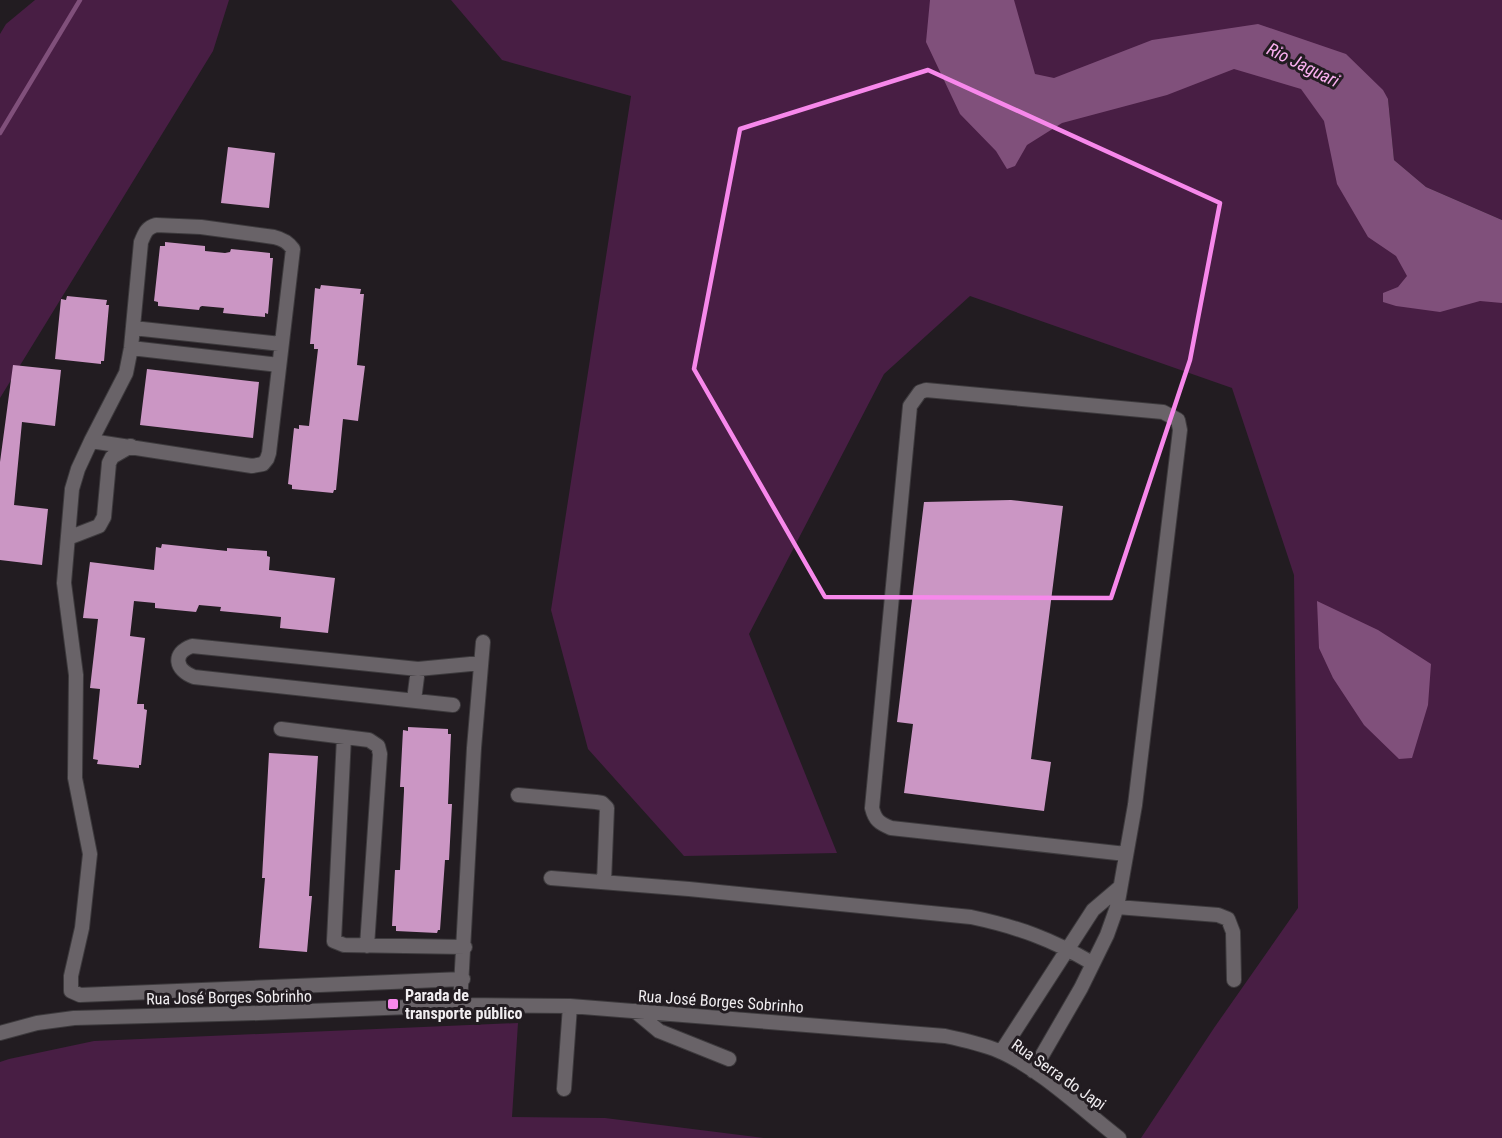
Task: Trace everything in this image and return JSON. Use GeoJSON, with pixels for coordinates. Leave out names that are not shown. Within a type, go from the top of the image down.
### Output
{"type":"FeatureCollection","features":[{"type":"Feature","properties":{"kind":"street"},"geometry":{"type":"LineString","coordinates":[[91,441],[252,466],[263,464],[269,453],[293,249],[290,244],[274,237],[201,227],[156,225],[149,227],[141,242],[131,348],[126,373],[91,441],[72,489],[64,583],[75,675],[75,778],[90,854],[82,928],[70,976],[71,991],[80,995],[463,979]]}},
{"type":"Feature","properties":{"kind":"street"},"geometry":{"type":"LineString","coordinates":[[133,328],[281,344]]}},
{"type":"Feature","properties":{"kind":"street"},"geometry":{"type":"LineString","coordinates":[[131,348],[279,365]]}},
{"type":"Feature","properties":{"kind":"street"},"geometry":{"type":"LineString","coordinates":[[1033,1071],[1081,988],[1107,935],[1117,907],[1137,793],[1180,430],[1178,420],[1163,412],[926,390],[920,392],[910,406],[872,808],[875,819],[891,828],[1126,854]]}},
{"type":"Feature","properties":{"kind":"street"},"geometry":{"type":"LineString","coordinates":[[68,538],[99,526],[104,517],[112,457],[131,446]]}},
{"type":"Feature","properties":{"kind":"street"},"geometry":{"type":"LineString","coordinates":[[460,1005],[483,642]]}},
{"type":"Feature","properties":{"kind":"street"},"geometry":{"type":"LineString","coordinates":[[453,705],[194,677],[184,673],[179,666],[179,657],[184,649],[192,646],[418,669],[481,663]]}},
{"type":"Feature","properties":{"kind":"street"},"geometry":{"type":"LineString","coordinates":[[414,700],[418,669]]}},
{"type":"Feature","properties":{"kind":"street"},"geometry":{"type":"LineString","coordinates":[[281,729],[374,742],[380,753],[367,946]]}},
{"type":"Feature","properties":{"kind":"street"},"geometry":{"type":"LineString","coordinates":[[344,737],[334,940],[344,945],[465,947]]}},
{"type":"Feature","properties":{"kind":"street"},"geometry":{"type":"LineString","coordinates":[[518,795],[596,802],[607,808],[604,882]]}},
{"type":"Feature","properties":{"kind":"street"},"geometry":{"type":"LineString","coordinates":[[551,878],[971,917],[1041,936],[1092,963]]}},
{"type":"Feature","properties":{"kind":"street"},"geometry":{"type":"LineString","coordinates":[[1001,1052],[1093,910],[1120,886]]}},
{"type":"Feature","properties":{"kind":"street"},"geometry":{"type":"LineString","coordinates":[[1117,907],[1218,915],[1228,919],[1233,932],[1233,980]]}},
{"type":"Feature","properties":{"kind":"street","name":"Rua José Borges Sobrinho"},"geometry":{"type":"LineString","coordinates":[[0,1033],[37,1023],[74,1018],[460,1005],[570,1006],[924,1034],[977,1043]]}},
{"type":"Feature","properties":{"kind":"street"},"geometry":{"type":"LineString","coordinates":[[564,1089],[570,1006]]}},
{"type":"Feature","properties":{"kind":"street"},"geometry":{"type":"LineString","coordinates":[[635,1011],[658,1032],[729,1059]]}},
{"type":"Feature","properties":{"kind":"street","name":"Rua Serra do Japi"},"geometry":{"type":"LineString","coordinates":[[977,1043],[1001,1052],[1033,1071],[1119,1138]]}},
{"type":"Feature","properties":{"kind":"highlighted area"},"geometry":{"type":"Polygon","coordinates":[[[928,70],[1220,203],[1190,360],[1111,598],[825,597],[694,369],[740,129],[928,70]]]}},
{"type":"Feature","properties":{"kind":"shaded area"},"geometry":{"type":"Polygon","coordinates":[[[35,0],[229,0],[213,51],[0,398],[0,34],[6,24],[35,0]]]}},
{"type":"Feature","properties":{"kind":"shaded area"},"geometry":{"type":"Polygon","coordinates":[[[451,0],[1502,0],[1502,220],[1426,187],[1394,160],[1388,99],[1377,159],[1502,257],[1502,1138],[1141,1138],[1298,908],[1294,575],[1232,388],[970,296],[884,374],[749,634],[837,853],[684,856],[588,749],[551,610],[631,96],[502,60],[451,0]]]}},
{"type":"Feature","properties":{"kind":"shaded area"},"geometry":{"type":"Polygon","coordinates":[[[518,1023],[512,1117],[605,1118],[764,1138],[0,1138],[0,1062],[9,1059],[94,1041],[518,1023]]]}},
{"type":"Feature","properties":{"kind":"water","name":"Rio Jaguari"},"geometry":{"type":"Polygon","coordinates":[[[930,0],[1014,0],[1035,74],[1054,78],[1152,40],[1258,24],[1346,54],[1383,90],[1388,99],[1394,160],[1426,187],[1502,220],[1502,303],[1480,301],[1440,312],[1383,302],[1383,293],[1398,287],[1407,276],[1396,256],[1368,237],[1337,184],[1324,121],[1301,89],[1234,69],[1167,95],[1062,123],[1027,145],[1015,166],[1007,169],[996,151],[960,114],[926,42],[930,0]]]}},
{"type":"Feature","properties":{"kind":"water"},"geometry":{"type":"Polygon","coordinates":[[[1317,601],[1378,630],[1431,664],[1428,705],[1412,758],[1399,759],[1364,725],[1333,678],[1319,648],[1317,601]]]}},
{"type":"Feature","properties":{"kind":"building"},"geometry":{"type":"Polygon","coordinates":[[[228,147],[275,153],[269,208],[221,203],[228,147]]]}},
{"type":"Feature","properties":{"kind":"building"},"geometry":{"type":"Polygon","coordinates":[[[165,242],[205,246],[205,251],[225,253],[230,252],[231,249],[270,253],[270,258],[273,258],[268,314],[265,313],[265,317],[223,313],[224,308],[202,306],[199,310],[158,306],[158,302],[154,301],[160,246],[165,246],[165,242]]]}},
{"type":"Feature","properties":{"kind":"building"},"geometry":{"type":"Polygon","coordinates":[[[321,285],[361,289],[360,294],[364,294],[357,365],[365,366],[358,421],[343,419],[336,490],[333,493],[292,489],[292,485],[288,484],[294,428],[299,429],[299,425],[309,426],[318,349],[314,349],[314,344],[310,344],[315,288],[320,289],[321,285]]]}},
{"type":"Feature","properties":{"kind":"building"},"geometry":{"type":"Polygon","coordinates":[[[67,296],[107,300],[106,305],[109,305],[104,361],[101,361],[101,364],[55,359],[61,299],[66,300],[67,296]]]}},
{"type":"Feature","properties":{"kind":"building"},"geometry":{"type":"Polygon","coordinates":[[[13,365],[61,370],[55,426],[22,422],[14,505],[48,509],[42,565],[0,560],[0,462],[13,365]]]}},
{"type":"Feature","properties":{"kind":"building"},"geometry":{"type":"Polygon","coordinates":[[[147,369],[259,382],[253,438],[140,425],[147,369]]]}},
{"type":"Feature","properties":{"kind":"building"},"geometry":{"type":"Polygon","coordinates":[[[1011,500],[1063,506],[1031,759],[1051,762],[1044,811],[904,793],[913,724],[897,722],[924,502],[1011,500]]]}},
{"type":"Feature","properties":{"kind":"building"},"geometry":{"type":"Polygon","coordinates":[[[162,544],[227,551],[227,548],[267,551],[267,556],[270,557],[269,570],[335,578],[328,633],[280,628],[281,617],[220,611],[221,607],[199,605],[196,612],[155,608],[155,603],[134,601],[130,636],[145,638],[137,704],[144,704],[144,709],[147,710],[141,765],[139,768],[97,764],[98,760],[93,759],[100,689],[90,688],[98,619],[83,618],[90,562],[154,570],[156,547],[161,548],[162,544]]]}},
{"type":"Feature","properties":{"kind":"building"},"geometry":{"type":"Polygon","coordinates":[[[408,727],[448,729],[448,734],[451,734],[448,804],[452,804],[449,860],[445,860],[440,930],[437,933],[396,931],[396,926],[392,926],[395,870],[400,870],[404,791],[404,787],[400,787],[403,730],[408,731],[408,727]]]}},
{"type":"Feature","properties":{"kind":"building"},"geometry":{"type":"Polygon","coordinates":[[[269,753],[318,756],[309,896],[312,896],[307,952],[259,948],[265,878],[262,878],[269,753]]]}},
{"type":"Feature","properties":{"kind":"waterway"},"geometry":{"type":"LineString","coordinates":[[0,133],[80,0]]}},
{"type":"Feature","properties":{"kind":"place","name":"Parada de transporte público"},"geometry":{"type":"Point","coordinates":[393,1004]}}]}
